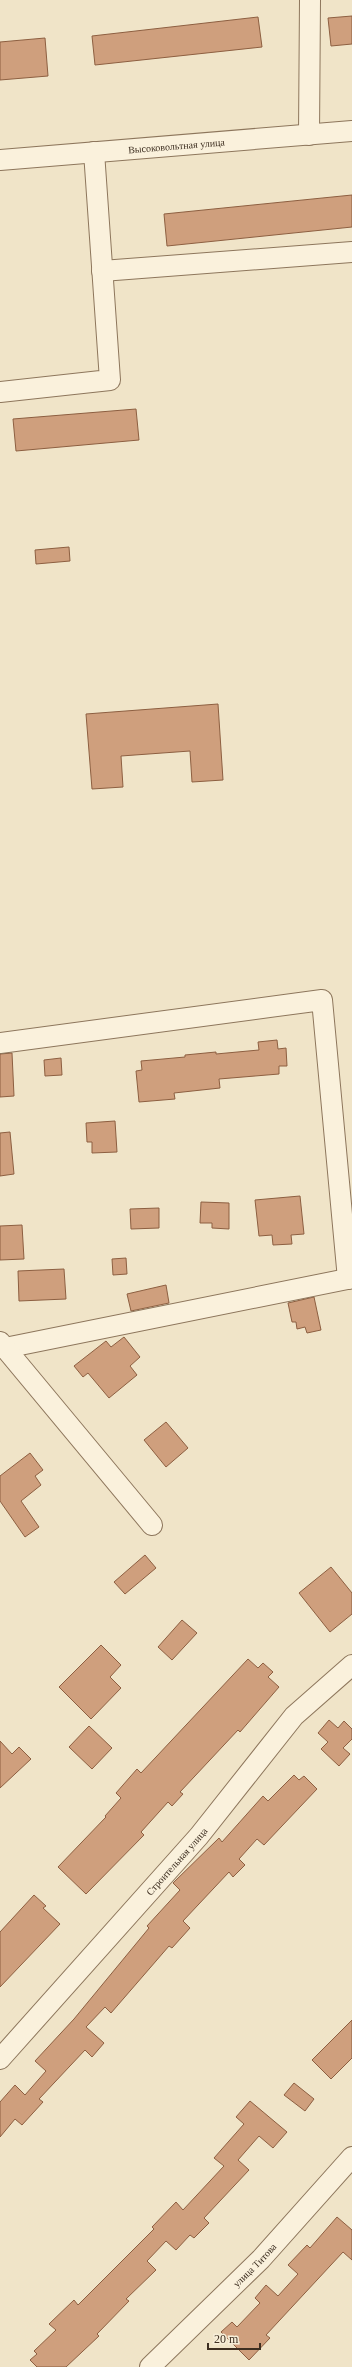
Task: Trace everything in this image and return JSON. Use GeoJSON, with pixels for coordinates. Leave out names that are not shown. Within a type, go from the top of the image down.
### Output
{"type":"FeatureCollection","features":[{"type":"Feature","properties":{"kind":"street"},"geometry":{"type":"LineString","coordinates":[[309,135],[310,0]]}},
{"type":"Feature","properties":{"kind":"street","name":"Высоковольтная улица"},"geometry":{"type":"LineString","coordinates":[[0,160],[352,131]]}},
{"type":"Feature","properties":{"kind":"street"},"geometry":{"type":"LineString","coordinates":[[0,392],[110,380],[94,152]]}},
{"type":"Feature","properties":{"kind":"street"},"geometry":{"type":"LineString","coordinates":[[102,271],[352,252]]}},
{"type":"Feature","properties":{"kind":"street"},"geometry":{"type":"LineString","coordinates":[[0,1044],[322,1000],[350,1278],[3,1345],[152,1525]]}},
{"type":"Feature","properties":{"kind":"street","name":"Строительная улица"},"geometry":{"type":"LineString","coordinates":[[0,2059],[199,1836],[294,1716],[352,1665]]}},
{"type":"Feature","properties":{"kind":"street","name":"улица Титова"},"geometry":{"type":"LineString","coordinates":[[150,2367],[261,2259],[352,2157]]}},
{"type":"Feature","properties":{"kind":"building"},"geometry":{"type":"Polygon","coordinates":[[[352,16],[352,44],[331,46],[328,18],[352,16]]]}},
{"type":"Feature","properties":{"kind":"building"},"geometry":{"type":"Polygon","coordinates":[[[258,17],[262,47],[95,65],[92,36],[258,17]]]}},
{"type":"Feature","properties":{"kind":"building"},"geometry":{"type":"Polygon","coordinates":[[[45,38],[48,76],[0,80],[0,42],[45,38]]]}},
{"type":"Feature","properties":{"kind":"building"},"geometry":{"type":"Polygon","coordinates":[[[352,195],[352,227],[167,246],[164,214],[352,195]]]}},
{"type":"Feature","properties":{"kind":"building"},"geometry":{"type":"Polygon","coordinates":[[[136,409],[139,440],[16,451],[13,419],[136,409]]]}},
{"type":"Feature","properties":{"kind":"building"},"geometry":{"type":"Polygon","coordinates":[[[69,547],[70,561],[36,564],[35,550],[69,547]]]}},
{"type":"Feature","properties":{"kind":"building"},"geometry":{"type":"Polygon","coordinates":[[[218,704],[223,780],[192,782],[190,751],[121,756],[123,787],[92,789],[86,714],[218,704]]]}},
{"type":"Feature","properties":{"kind":"building"},"geometry":{"type":"Polygon","coordinates":[[[277,1040],[278,1049],[286,1048],[287,1066],[279,1066],[279,1074],[219,1079],[220,1088],[174,1093],[175,1099],[139,1102],[136,1071],[142,1070],[141,1061],[185,1057],[185,1055],[216,1052],[216,1054],[259,1050],[258,1042],[277,1040]]]}},
{"type":"Feature","properties":{"kind":"building"},"geometry":{"type":"Polygon","coordinates":[[[12,1053],[14,1096],[0,1097],[0,1054],[12,1053]]]}},
{"type":"Feature","properties":{"kind":"building"},"geometry":{"type":"Polygon","coordinates":[[[61,1058],[62,1075],[45,1076],[44,1060],[61,1058]]]}},
{"type":"Feature","properties":{"kind":"building"},"geometry":{"type":"Polygon","coordinates":[[[115,1121],[117,1152],[92,1153],[92,1142],[87,1142],[86,1123],[115,1121]]]}},
{"type":"Feature","properties":{"kind":"building"},"geometry":{"type":"Polygon","coordinates":[[[10,1132],[14,1174],[0,1176],[0,1133],[10,1132]]]}},
{"type":"Feature","properties":{"kind":"building"},"geometry":{"type":"Polygon","coordinates":[[[300,1196],[304,1234],[291,1235],[292,1244],[273,1245],[272,1235],[259,1236],[255,1200],[300,1196]]]}},
{"type":"Feature","properties":{"kind":"building"},"geometry":{"type":"Polygon","coordinates":[[[201,1202],[229,1203],[229,1229],[212,1228],[212,1223],[200,1223],[201,1202]]]}},
{"type":"Feature","properties":{"kind":"building"},"geometry":{"type":"Polygon","coordinates":[[[159,1208],[159,1228],[131,1229],[130,1209],[159,1208]]]}},
{"type":"Feature","properties":{"kind":"building"},"geometry":{"type":"Polygon","coordinates":[[[22,1225],[24,1259],[0,1260],[0,1226],[22,1225]]]}},
{"type":"Feature","properties":{"kind":"building"},"geometry":{"type":"Polygon","coordinates":[[[126,1258],[127,1274],[113,1275],[112,1259],[126,1258]]]}},
{"type":"Feature","properties":{"kind":"building"},"geometry":{"type":"Polygon","coordinates":[[[64,1269],[66,1299],[19,1301],[18,1271],[64,1269]]]}},
{"type":"Feature","properties":{"kind":"building"},"geometry":{"type":"Polygon","coordinates":[[[166,1285],[169,1303],[131,1311],[127,1294],[166,1285]]]}},
{"type":"Feature","properties":{"kind":"building"},"geometry":{"type":"Polygon","coordinates":[[[314,1297],[321,1330],[307,1333],[305,1327],[297,1329],[296,1322],[292,1322],[288,1303],[314,1297]]]}},
{"type":"Feature","properties":{"kind":"building"},"geometry":{"type":"Polygon","coordinates":[[[124,1337],[140,1357],[130,1366],[137,1375],[109,1398],[88,1373],[83,1377],[74,1366],[106,1341],[111,1347],[124,1337]]]}},
{"type":"Feature","properties":{"kind":"building"},"geometry":{"type":"Polygon","coordinates":[[[166,1422],[188,1448],[166,1467],[144,1440],[166,1422]]]}},
{"type":"Feature","properties":{"kind":"building"},"geometry":{"type":"Polygon","coordinates":[[[30,1453],[43,1470],[35,1476],[41,1485],[21,1501],[39,1527],[25,1537],[0,1501],[0,1476],[30,1453]]]}},
{"type":"Feature","properties":{"kind":"building"},"geometry":{"type":"Polygon","coordinates":[[[145,1555],[156,1568],[125,1594],[114,1582],[145,1555]]]}},
{"type":"Feature","properties":{"kind":"building"},"geometry":{"type":"Polygon","coordinates":[[[331,1567],[352,1593],[352,1614],[330,1632],[299,1593],[331,1567]]]}},
{"type":"Feature","properties":{"kind":"building"},"geometry":{"type":"Polygon","coordinates":[[[182,1620],[197,1633],[172,1660],[158,1647],[182,1620]]]}},
{"type":"Feature","properties":{"kind":"building"},"geometry":{"type":"Polygon","coordinates":[[[101,1645],[121,1665],[110,1677],[121,1688],[91,1719],[59,1687],[101,1645]]]}},
{"type":"Feature","properties":{"kind":"building"},"geometry":{"type":"Polygon","coordinates":[[[248,1659],[258,1668],[263,1663],[273,1672],[268,1677],[279,1687],[240,1732],[238,1730],[180,1792],[183,1794],[172,1806],[168,1802],[141,1832],[144,1835],[86,1894],[58,1867],[106,1817],[105,1816],[121,1798],[116,1793],[137,1769],[141,1773],[248,1659]]]}},
{"type":"Feature","properties":{"kind":"building"},"geometry":{"type":"Polygon","coordinates":[[[329,1720],[338,1728],[344,1721],[352,1729],[352,1739],[343,1748],[350,1754],[339,1766],[321,1749],[328,1742],[318,1733],[329,1720]]]}},
{"type":"Feature","properties":{"kind":"building"},"geometry":{"type":"Polygon","coordinates":[[[89,1726],[112,1748],[92,1769],[69,1747],[89,1726]]]}},
{"type":"Feature","properties":{"kind":"building"},"geometry":{"type":"Polygon","coordinates":[[[0,1741],[12,1754],[19,1747],[31,1759],[0,1788],[0,1741]]]}},
{"type":"Feature","properties":{"kind":"building"},"geometry":{"type":"Polygon","coordinates":[[[294,1775],[299,1780],[304,1776],[317,1789],[264,1845],[257,1839],[239,1859],[245,1865],[233,1877],[229,1872],[183,1921],[190,1928],[172,1948],[169,1946],[111,2013],[105,2007],[86,2027],[104,2043],[92,2057],[85,2050],[39,2099],[43,2102],[22,2125],[15,2119],[0,2137],[0,2102],[15,2085],[25,2095],[46,2071],[35,2061],[74,2019],[149,1928],[147,1926],[180,1890],[173,1883],[219,1838],[222,1842],[263,1796],[268,1801],[294,1775]]]}},
{"type":"Feature","properties":{"kind":"building"},"geometry":{"type":"Polygon","coordinates":[[[34,1895],[46,1906],[43,1908],[60,1924],[0,1987],[0,1932],[34,1895]]]}},
{"type":"Feature","properties":{"kind":"building"},"geometry":{"type":"Polygon","coordinates":[[[352,2020],[352,2058],[331,2079],[312,2060],[352,2020]]]}},
{"type":"Feature","properties":{"kind":"building"},"geometry":{"type":"Polygon","coordinates":[[[294,2083],[314,2099],[305,2111],[284,2095],[294,2083]]]}},
{"type":"Feature","properties":{"kind":"building"},"geometry":{"type":"Polygon","coordinates":[[[250,2101],[287,2132],[273,2148],[259,2136],[238,2160],[249,2170],[204,2218],[209,2223],[194,2238],[190,2235],[176,2250],[166,2241],[147,2261],[156,2270],[126,2299],[129,2301],[97,2334],[99,2336],[66,2367],[37,2367],[30,2360],[37,2354],[34,2351],[56,2330],[49,2324],[74,2300],[78,2305],[154,2229],[152,2227],[176,2202],[183,2210],[224,2166],[214,2158],[244,2124],[236,2117],[250,2101]]]}},
{"type":"Feature","properties":{"kind":"building"},"geometry":{"type":"Polygon","coordinates":[[[337,2217],[352,2230],[352,2260],[343,2252],[266,2335],[270,2338],[249,2360],[221,2332],[232,2322],[237,2327],[260,2303],[255,2298],[266,2285],[278,2296],[298,2274],[288,2265],[307,2245],[310,2248],[337,2217]]]}}]}
